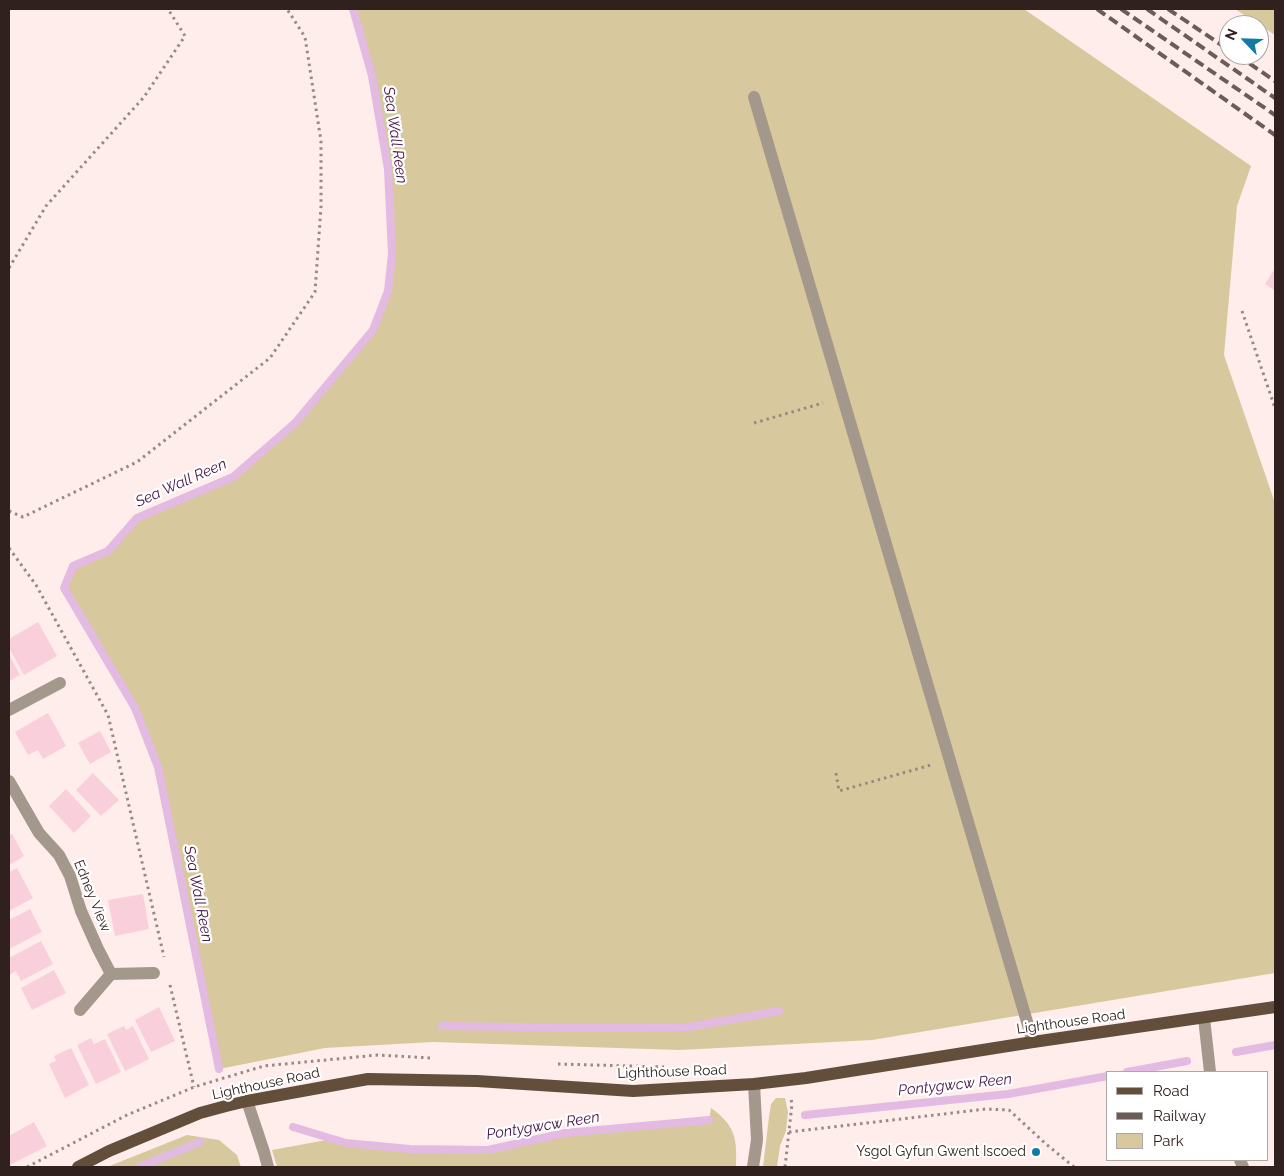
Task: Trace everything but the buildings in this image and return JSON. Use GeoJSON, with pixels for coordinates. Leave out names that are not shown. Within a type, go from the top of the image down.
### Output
{"type":"FeatureCollection","features":[{"type":"Feature","properties":{"kind":"main road","name":"Lighthouse Road"},"geometry":{"type":"LineString","coordinates":[[78,1167],[109,1151],[200,1114],[226,1106],[368,1080],[477,1081],[633,1091],[754,1084],[1275,1007]]}},
{"type":"Feature","properties":{"kind":"street"},"geometry":{"type":"LineString","coordinates":[[754,97],[1033,1042]]}},
{"type":"Feature","properties":{"kind":"street"},"geometry":{"type":"LineString","coordinates":[[9,710],[60,684]]}},
{"type":"Feature","properties":{"kind":"street","name":"Edney View"},"geometry":{"type":"LineString","coordinates":[[9,781],[39,833],[59,855],[70,876],[81,911],[98,950],[111,974]]}},
{"type":"Feature","properties":{"kind":"street"},"geometry":{"type":"LineString","coordinates":[[80,1010],[111,974],[154,973]]}},
{"type":"Feature","properties":{"kind":"street"},"geometry":{"type":"LineString","coordinates":[[1204,1018],[1210,1071]]}},
{"type":"Feature","properties":{"kind":"street"},"geometry":{"type":"LineString","coordinates":[[754,1084],[757,1140],[754,1167]]}},
{"type":"Feature","properties":{"kind":"street"},"geometry":{"type":"LineString","coordinates":[[247,1101],[268,1167]]}},
{"type":"Feature","properties":{"kind":"path"},"geometry":{"type":"LineString","coordinates":[[9,268],[46,206],[144,97],[185,36],[168,9]]}},
{"type":"Feature","properties":{"kind":"path"},"geometry":{"type":"LineString","coordinates":[[9,511],[23,517],[137,462],[270,358],[315,292],[321,207],[321,142],[305,37],[286,9]]}},
{"type":"Feature","properties":{"kind":"path"},"geometry":{"type":"LineString","coordinates":[[1242,311],[1275,408]]}},
{"type":"Feature","properties":{"kind":"path"},"geometry":{"type":"LineString","coordinates":[[754,423],[843,397]]}},
{"type":"Feature","properties":{"kind":"path"},"geometry":{"type":"LineString","coordinates":[[9,548],[36,585],[108,715],[165,962]]}},
{"type":"Feature","properties":{"kind":"path"},"geometry":{"type":"LineString","coordinates":[[836,773],[839,791],[950,760]]}},
{"type":"Feature","properties":{"kind":"path"},"geometry":{"type":"LineString","coordinates":[[27,1167],[127,1115],[194,1087],[169,981]]}},
{"type":"Feature","properties":{"kind":"path"},"geometry":{"type":"LineString","coordinates":[[785,1167],[792,1104],[788,1080]]}},
{"type":"Feature","properties":{"kind":"path"},"geometry":{"type":"LineString","coordinates":[[789,1132],[986,1109],[1009,1110],[1074,1167]]}},
{"type":"Feature","properties":{"kind":"green space"},"geometry":{"type":"Polygon","coordinates":[[[353,9],[1024,9],[1251,166],[1237,206],[1224,355],[1275,503],[1275,973],[872,1040],[680,1050],[433,1042],[325,1048],[219,1069],[158,767],[135,708],[64,588],[73,566],[108,551],[137,518],[233,477],[295,423],[373,330],[388,291],[392,254],[388,169],[372,76],[353,9]]]}},
{"type":"Feature","properties":{"kind":"green space"},"geometry":{"type":"Polygon","coordinates":[[[1235,9],[1275,9],[1275,35],[1269,31],[1269,15],[1244,15],[1235,9]]]}},
{"type":"Feature","properties":{"kind":"green space"},"geometry":{"type":"Polygon","coordinates":[[[776,1098],[785,1098],[788,1112],[786,1131],[780,1146],[777,1167],[763,1167],[771,1104],[776,1098]]]}},
{"type":"Feature","properties":{"kind":"green space"},"geometry":{"type":"Polygon","coordinates":[[[711,1108],[726,1121],[733,1134],[736,1148],[736,1167],[277,1167],[272,1150],[332,1139],[346,1143],[410,1149],[488,1150],[565,1133],[709,1120],[711,1108]]]}},
{"type":"Feature","properties":{"kind":"green space"},"geometry":{"type":"Polygon","coordinates":[[[187,1135],[219,1140],[237,1155],[241,1167],[107,1167],[187,1135]]]}},
{"type":"Feature","properties":{"kind":"waterway","name":"Sea Wall Reen"},"geometry":{"type":"LineString","coordinates":[[219,1069],[158,767],[135,708],[64,588],[73,566],[108,551],[137,518],[233,477],[295,423],[373,330],[388,291],[392,254],[388,169],[372,76],[353,9]]}},
{"type":"Feature","properties":{"kind":"waterway"},"geometry":{"type":"LineString","coordinates":[[442,1026],[689,1027],[779,1011]]}},
{"type":"Feature","properties":{"kind":"waterway","name":"Pontygwcw Reen"},"geometry":{"type":"LineString","coordinates":[[1236,1052],[1275,1045]]}},
{"type":"Feature","properties":{"kind":"waterway","name":"Pontygwcw Reen"},"geometry":{"type":"LineString","coordinates":[[1132,1071],[1187,1061]]}},
{"type":"Feature","properties":{"kind":"waterway","name":"Pontygwcw Reen"},"geometry":{"type":"LineString","coordinates":[[805,1115],[1008,1094],[1106,1076]]}},
{"type":"Feature","properties":{"kind":"waterway","name":"Pontygwcw Reen"},"geometry":{"type":"LineString","coordinates":[[293,1127],[346,1143],[410,1149],[488,1150],[565,1133],[709,1120]]}},
{"type":"Feature","properties":{"kind":"waterway","name":"Pontygwcw Reen"},"geometry":{"type":"LineString","coordinates":[[139,1167],[200,1142]]}},
{"type":"Feature","properties":{"kind":"railway"},"geometry":{"type":"LineString","coordinates":[[1097,9],[1275,135]]}},
{"type":"Feature","properties":{"kind":"railway"},"geometry":{"type":"LineString","coordinates":[[1121,9],[1275,115]]}},
{"type":"Feature","properties":{"kind":"railway"},"geometry":{"type":"LineString","coordinates":[[1147,9],[1275,98]]}},
{"type":"Feature","properties":{"kind":"railway"},"geometry":{"type":"LineString","coordinates":[[1168,9],[1219,43]]}},
{"type":"Feature","properties":{"kind":"railway"},"geometry":{"type":"LineString","coordinates":[[1252,65],[1275,81]]}},
{"type":"Feature","properties":{"kind":"place","name":"Ysgol Gyfun Gwent Iscoed"},"geometry":{"type":"Point","coordinates":[1036,1152]}}]}
